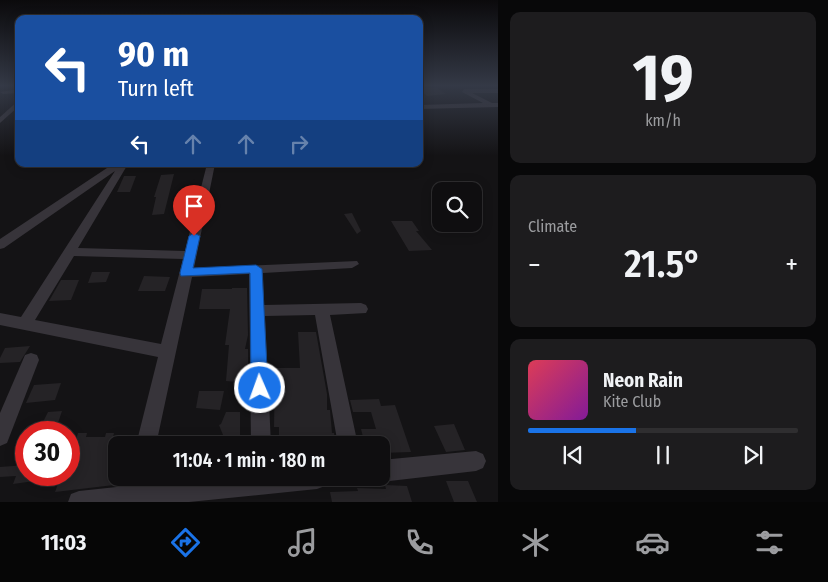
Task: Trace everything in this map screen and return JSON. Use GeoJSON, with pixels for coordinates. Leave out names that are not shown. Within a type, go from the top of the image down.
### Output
{"type":"FeatureCollection","features":[{"type":"Feature","properties":{"kind":"street"},"geometry":{"type":"LineString","coordinates":[[0,121],[12,109]]}},
{"type":"Feature","properties":{"kind":"street"},"geometry":{"type":"LineString","coordinates":[[0,245],[115,167]]}},
{"type":"Feature","properties":{"kind":"street"},"geometry":{"type":"LineString","coordinates":[[25,324],[122,167]]}},
{"type":"Feature","properties":{"kind":"street"},"geometry":{"type":"LineString","coordinates":[[148,436],[210,167]]}},
{"type":"Feature","properties":{"kind":"street"},"geometry":{"type":"LineString","coordinates":[[70,252],[190,255]]}},
{"type":"Feature","properties":{"kind":"street"},"geometry":{"type":"LineString","coordinates":[[186,273],[352,264]]}},
{"type":"Feature","properties":{"kind":"street"},"geometry":{"type":"LineString","coordinates":[[256,269],[261,436]]}},
{"type":"Feature","properties":{"kind":"street"},"geometry":{"type":"LineString","coordinates":[[257,311],[362,309]]}},
{"type":"Feature","properties":{"kind":"street"},"geometry":{"type":"LineString","coordinates":[[322,310],[346,436]]}},
{"type":"Feature","properties":{"kind":"street"},"geometry":{"type":"LineString","coordinates":[[0,319],[167,352]]}},
{"type":"Feature","properties":{"kind":"street"},"geometry":{"type":"LineString","coordinates":[[0,436],[31,360]]}},
{"type":"Feature","properties":{"kind":"street"},"geometry":{"type":"LineString","coordinates":[[390,470],[476,461]]}},
{"type":"Feature","properties":{"kind":"street"},"geometry":{"type":"LineString","coordinates":[[79,502],[135,492],[198,486]]}},
{"type":"Feature","properties":{"kind":"building"},"geometry":{"type":"Polygon","coordinates":[[[174,174],[164,214],[152,215],[156,197],[154,197],[161,175],[174,174]]]}},
{"type":"Feature","properties":{"kind":"building"},"geometry":{"type":"Polygon","coordinates":[[[124,176],[136,176],[130,192],[117,192],[124,176]]]}},
{"type":"Feature","properties":{"kind":"building"},"geometry":{"type":"Polygon","coordinates":[[[352,213],[361,231],[357,234],[344,214],[352,213]]]}},
{"type":"Feature","properties":{"kind":"building"},"geometry":{"type":"Polygon","coordinates":[[[391,221],[412,221],[419,231],[416,231],[432,250],[409,251],[391,221]]]}},
{"type":"Feature","properties":{"kind":"building"},"geometry":{"type":"Polygon","coordinates":[[[92,272],[110,272],[106,282],[88,283],[92,272]]]}},
{"type":"Feature","properties":{"kind":"building"},"geometry":{"type":"Polygon","coordinates":[[[144,276],[170,277],[165,291],[138,291],[144,276]]]}},
{"type":"Feature","properties":{"kind":"building"},"geometry":{"type":"Polygon","coordinates":[[[61,280],[79,280],[71,300],[49,301],[61,280]]]}},
{"type":"Feature","properties":{"kind":"building"},"geometry":{"type":"Polygon","coordinates":[[[247,288],[248,335],[245,349],[248,349],[248,383],[226,381],[229,345],[225,345],[230,309],[199,309],[202,289],[247,288]]]}},
{"type":"Feature","properties":{"kind":"building"},"geometry":{"type":"Polygon","coordinates":[[[298,332],[316,332],[327,394],[327,410],[330,410],[332,433],[334,433],[334,436],[279,436],[279,427],[274,427],[275,368],[300,368],[298,332]]]}},
{"type":"Feature","properties":{"kind":"building"},"geometry":{"type":"Polygon","coordinates":[[[30,346],[20,362],[0,363],[0,358],[5,348],[30,346]]]}},
{"type":"Feature","properties":{"kind":"building"},"geometry":{"type":"Polygon","coordinates":[[[61,383],[55,400],[26,403],[34,385],[61,383]]]}},
{"type":"Feature","properties":{"kind":"building"},"geometry":{"type":"Polygon","coordinates":[[[199,391],[224,391],[220,410],[196,408],[199,391]]]}},
{"type":"Feature","properties":{"kind":"building"},"geometry":{"type":"Polygon","coordinates":[[[379,399],[381,406],[395,405],[411,452],[390,453],[390,436],[363,436],[361,429],[376,429],[371,412],[353,412],[350,400],[379,399]]]}},
{"type":"Feature","properties":{"kind":"building"},"geometry":{"type":"Polygon","coordinates":[[[62,411],[59,421],[44,421],[48,412],[62,411]]]}},
{"type":"Feature","properties":{"kind":"building"},"geometry":{"type":"Polygon","coordinates":[[[226,412],[240,412],[240,436],[223,436],[219,425],[226,412]]]}},
{"type":"Feature","properties":{"kind":"building"},"geometry":{"type":"Polygon","coordinates":[[[454,424],[465,450],[446,452],[434,426],[454,424]]]}},
{"type":"Feature","properties":{"kind":"building"},"geometry":{"type":"Polygon","coordinates":[[[80,433],[87,433],[86,437],[105,437],[106,433],[114,433],[113,436],[108,436],[108,486],[55,492],[57,486],[80,486],[80,433]]]}},
{"type":"Feature","properties":{"kind":"building"},"geometry":{"type":"Polygon","coordinates":[[[15,466],[15,476],[0,477],[0,467],[15,466]]]}},
{"type":"Feature","properties":{"kind":"building"},"geometry":{"type":"Polygon","coordinates":[[[446,481],[468,481],[477,502],[454,502],[446,481]]]}},
{"type":"Feature","properties":{"kind":"building"},"geometry":{"type":"Polygon","coordinates":[[[390,485],[407,486],[412,502],[332,502],[330,492],[358,491],[357,488],[386,489],[385,486],[390,485]]]}},
{"type":"Feature","properties":{"kind":"route"},"geometry":{"type":"LineString","coordinates":[[194,236],[186,273],[256,269],[260,388]]}}]}
